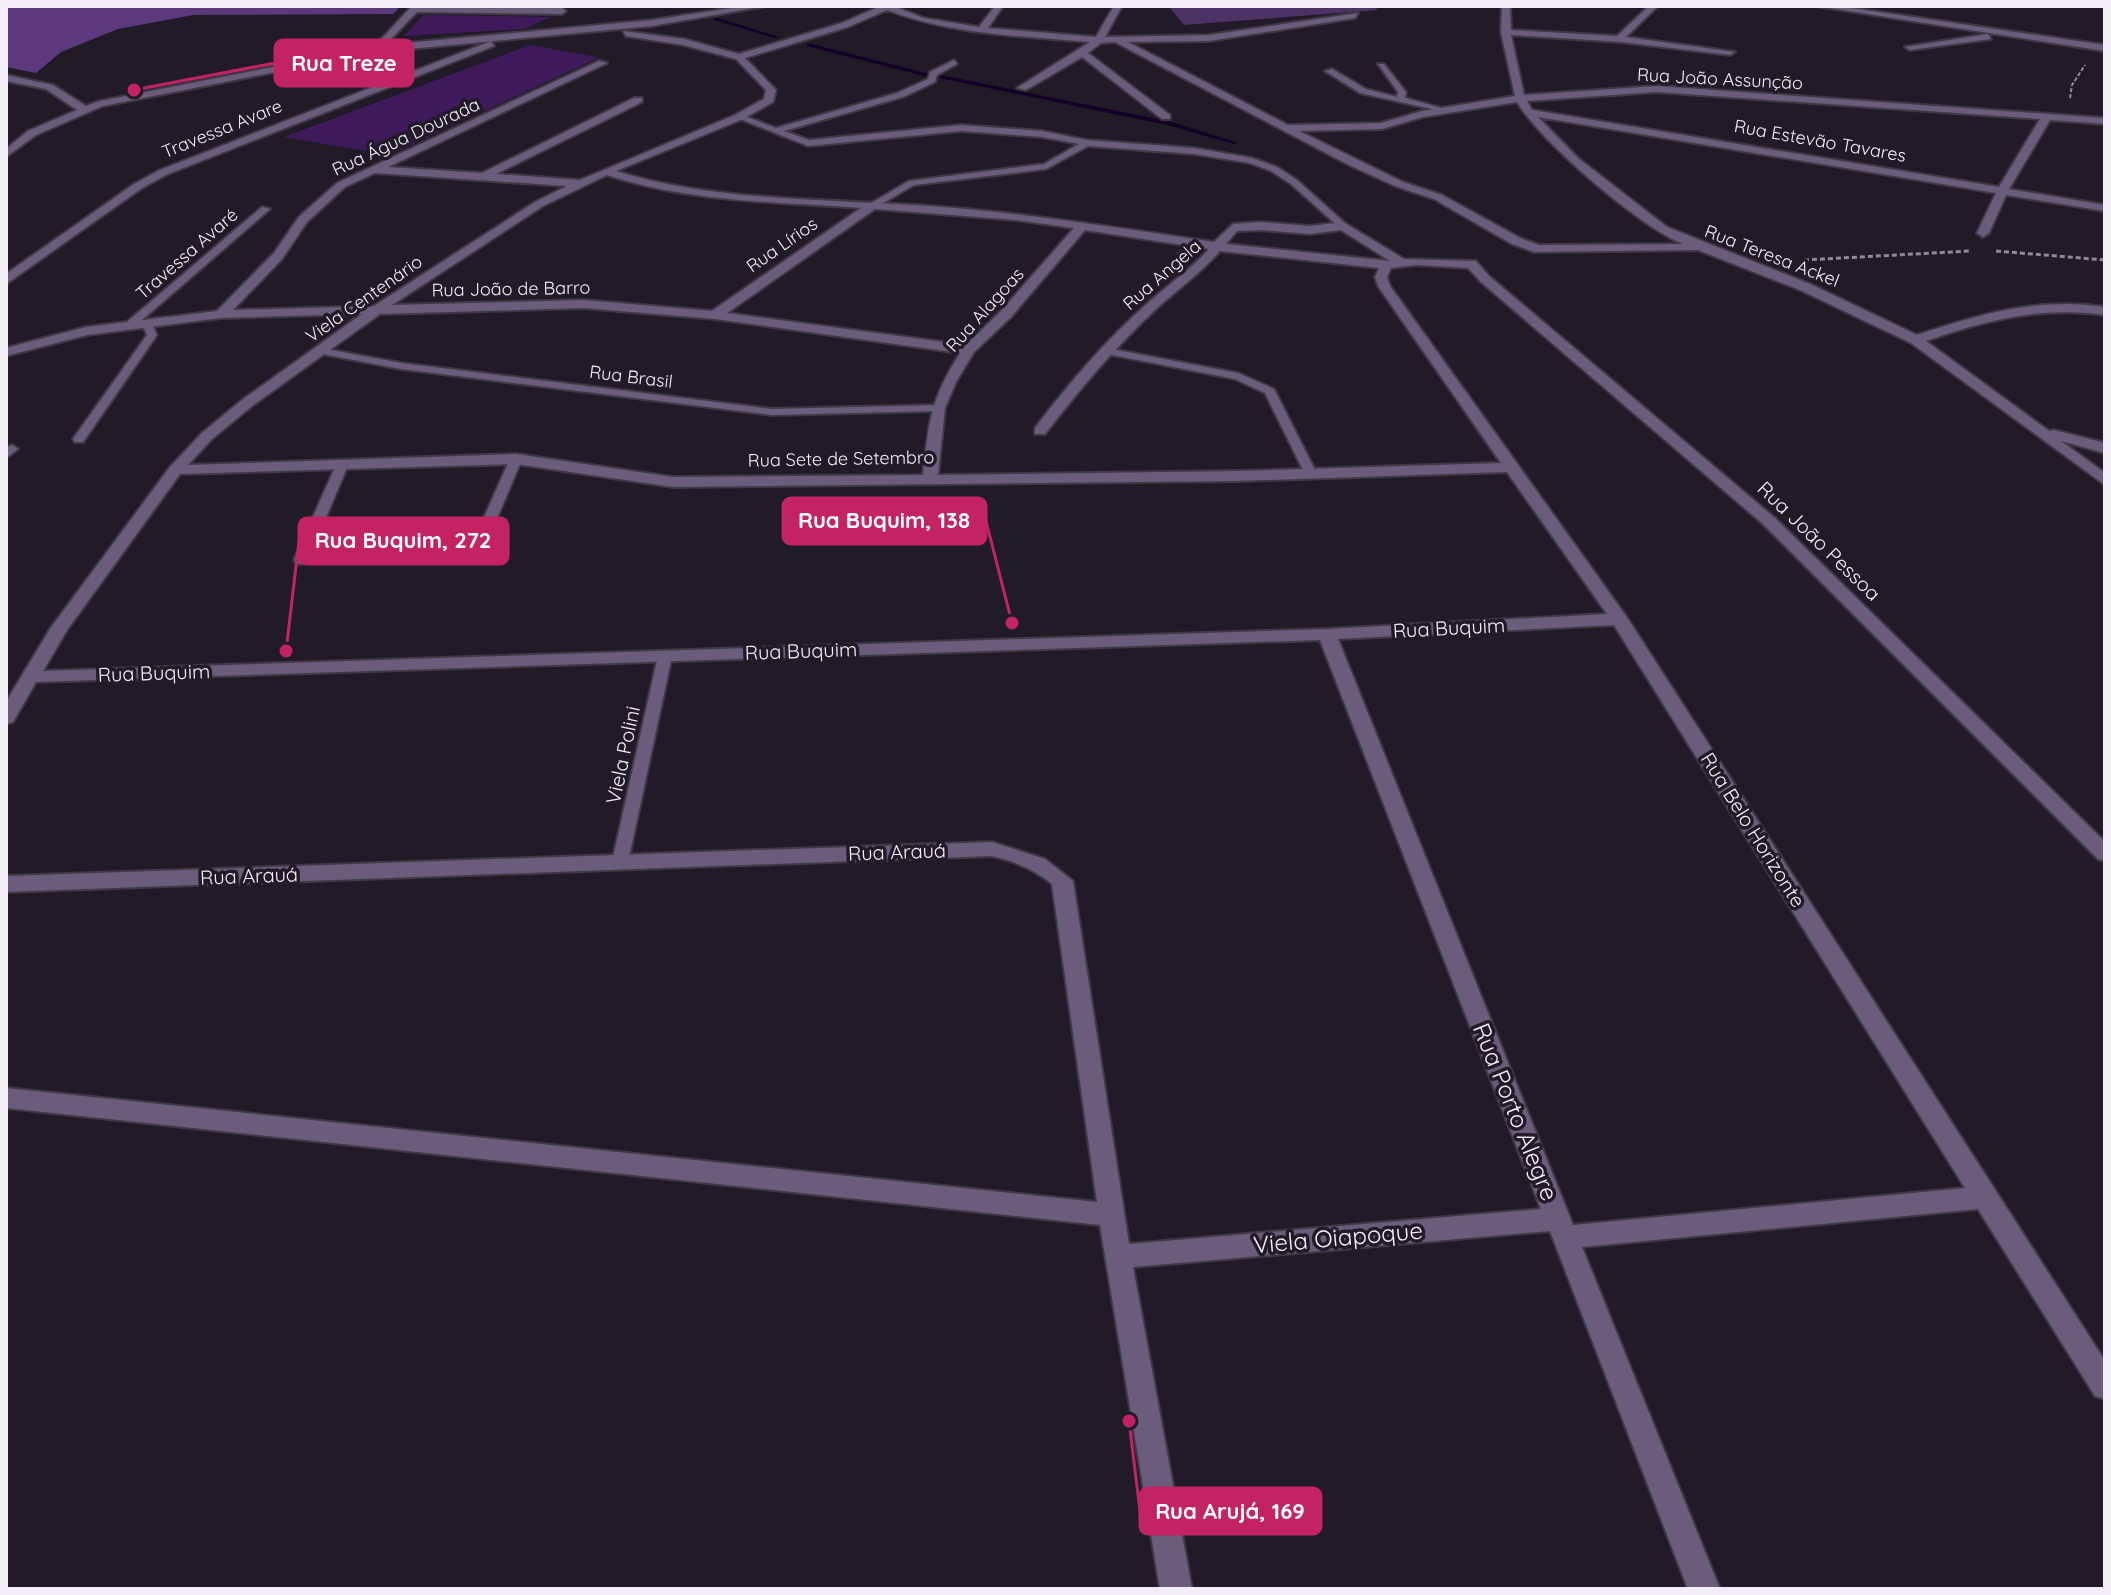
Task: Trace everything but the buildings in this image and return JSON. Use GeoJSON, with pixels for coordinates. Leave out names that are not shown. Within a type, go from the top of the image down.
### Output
{"type":"FeatureCollection","features":[{"type":"Feature","properties":{"kind":"street"},"geometry":{"type":"LineString","coordinates":[[6,154],[32,133],[83,109],[377,49],[652,23],[762,6]]}},
{"type":"Feature","properties":{"kind":"street"},"geometry":{"type":"LineString","coordinates":[[570,30],[615,32],[672,40],[739,57],[845,25],[888,6],[922,20],[982,30],[1099,40],[1209,38],[1355,15]]}},
{"type":"Feature","properties":{"kind":"street"},"geometry":{"type":"LineString","coordinates":[[982,30],[999,6]]}},
{"type":"Feature","properties":{"kind":"street"},"geometry":{"type":"LineString","coordinates":[[1022,88],[1099,40],[1118,6]]}},
{"type":"Feature","properties":{"kind":"street","name":"Rua Teresa Ackel"},"geometry":{"type":"LineString","coordinates":[[1506,6],[1506,32],[1520,98],[1528,112],[1574,160],[1663,230],[1700,248],[1805,287],[1916,340],[2105,480]]}},
{"type":"Feature","properties":{"kind":"street"},"geometry":{"type":"LineString","coordinates":[[1621,39],[1623,33],[1654,6]]}},
{"type":"Feature","properties":{"kind":"street"},"geometry":{"type":"LineString","coordinates":[[1820,6],[2101,47]]}},
{"type":"Feature","properties":{"kind":"street"},"geometry":{"type":"LineString","coordinates":[[377,49],[416,7],[566,8]]}},
{"type":"Feature","properties":{"kind":"street"},"geometry":{"type":"LineString","coordinates":[[532,33],[566,8]]}},
{"type":"Feature","properties":{"kind":"street"},"geometry":{"type":"LineString","coordinates":[[652,23],[672,40]]}},
{"type":"Feature","properties":{"kind":"street"},"geometry":{"type":"LineString","coordinates":[[1506,32],[1621,39],[1730,52]]}},
{"type":"Feature","properties":{"kind":"street","name":"Travessa Avare"},"geometry":{"type":"LineString","coordinates":[[6,280],[138,186],[164,172],[518,34]]}},
{"type":"Feature","properties":{"kind":"street"},"geometry":{"type":"LineString","coordinates":[[1910,47],[2016,34]]}},
{"type":"Feature","properties":{"kind":"street"},"geometry":{"type":"LineString","coordinates":[[2086,64],[2101,47],[2105,36]]}},
{"type":"Feature","properties":{"kind":"street"},"geometry":{"type":"LineString","coordinates":[[1115,39],[1351,162],[1399,184],[1438,197],[1516,241],[1538,249],[1700,248]]}},
{"type":"Feature","properties":{"kind":"street"},"geometry":{"type":"LineString","coordinates":[[1082,53],[1166,117]]}},
{"type":"Feature","properties":{"kind":"street","name":"Viela Centenário"},"geometry":{"type":"LineString","coordinates":[[31,677],[85,590],[175,470],[207,436],[378,309],[539,204],[606,171],[759,107],[771,95],[771,90],[739,57]]}},
{"type":"Feature","properties":{"kind":"street","name":"Rua Água Dourada"},"geometry":{"type":"LineString","coordinates":[[221,314],[278,256],[303,220],[341,185],[602,63]]}},
{"type":"Feature","properties":{"kind":"street"},"geometry":{"type":"LineString","coordinates":[[6,78],[49,87],[83,109]]}},
{"type":"Feature","properties":{"kind":"street","name":"Rua João Assunção"},"geometry":{"type":"LineString","coordinates":[[1289,128],[1382,126],[1445,110],[1520,98],[1657,89],[2105,121]]}},
{"type":"Feature","properties":{"kind":"street"},"geometry":{"type":"LineString","coordinates":[[486,175],[638,100]]}},
{"type":"Feature","properties":{"kind":"street","name":"Rua Estevão Tavares"},"geometry":{"type":"LineString","coordinates":[[1528,112],[2105,208]]}},
{"type":"Feature","properties":{"kind":"street"},"geometry":{"type":"LineString","coordinates":[[1983,233],[2003,190],[2047,116]]}},
{"type":"Feature","properties":{"kind":"street"},"geometry":{"type":"LineString","coordinates":[[19,132],[32,133]]}},
{"type":"Feature","properties":{"kind":"street"},"geometry":{"type":"LineString","coordinates":[[369,170],[580,183]]}},
{"type":"Feature","properties":{"kind":"street","name":"Rua João Pessoa"},"geometry":{"type":"LineString","coordinates":[[606,171],[648,185],[711,194],[1016,216],[1385,276],[1400,262],[1472,264],[1485,279],[1769,521],[2105,854]]}},
{"type":"Feature","properties":{"kind":"street","name":"Rua Lírios"},"geometry":{"type":"LineString","coordinates":[[715,315],[871,207]]}},
{"type":"Feature","properties":{"kind":"street","name":"Rua Alagoas"},"geometry":{"type":"LineString","coordinates":[[930,477],[938,408],[949,382],[969,350],[1006,314],[1082,226]]}},
{"type":"Feature","properties":{"kind":"street"},"geometry":{"type":"LineString","coordinates":[[1343,226],[1400,262]]}},
{"type":"Feature","properties":{"kind":"street","name":"Rua Angela"},"geometry":{"type":"LineString","coordinates":[[1040,431],[1106,351],[1152,306],[1198,269],[1220,247],[1229,231],[1239,227],[1310,230],[1343,226]]}},
{"type":"Feature","properties":{"kind":"street","name":"Rua Belo Horizonte"},"geometry":{"type":"LineString","coordinates":[[1385,276],[1509,467],[1619,619],[2105,1386]]}},
{"type":"Feature","properties":{"kind":"street","name":"Rua João de Barro"},"geometry":{"type":"LineString","coordinates":[[6,352],[86,331],[221,314],[583,304],[715,315],[969,350]]}},
{"type":"Feature","properties":{"kind":"street"},"geometry":{"type":"LineString","coordinates":[[1916,340],[1988,314],[2013,310],[2069,306],[2105,311]]}},
{"type":"Feature","properties":{"kind":"street"},"geometry":{"type":"LineString","coordinates":[[2042,431],[2105,448]]}},
{"type":"Feature","properties":{"kind":"street","name":"Rua Sete de Setembro"},"geometry":{"type":"LineString","coordinates":[[175,470],[516,459],[558,462],[643,480],[673,482],[1311,474],[1509,467]]}},
{"type":"Feature","properties":{"kind":"street","name":"Rua Buquim"},"geometry":{"type":"LineString","coordinates":[[31,677],[1327,634],[1619,619]]}},
{"type":"Feature","properties":{"kind":"street","name":"Rua Porto Alegre"},"geometry":{"type":"LineString","coordinates":[[1327,634],[1704,1589]]}},
{"type":"Feature","properties":{"kind":"street"},"geometry":{"type":"LineString","coordinates":[[6,718],[31,677]]}},
{"type":"Feature","properties":{"kind":"street","name":"Rua Arauá"},"geometry":{"type":"LineString","coordinates":[[6,884],[992,849],[1017,854],[1045,866],[1062,881],[1111,1215],[1176,1589]]}},
{"type":"Feature","properties":{"kind":"street"},"geometry":{"type":"LineString","coordinates":[[6,1098],[1111,1215]]}},
{"type":"Feature","properties":{"kind":"street","name":"Viela Oiapoque"},"geometry":{"type":"LineString","coordinates":[[1118,1257],[1985,1197]]}},
{"type":"Feature","properties":{"kind":"lane"},"geometry":{"type":"LineString","coordinates":[[774,131],[900,95],[932,80],[933,74],[954,62]]}},
{"type":"Feature","properties":{"kind":"lane"},"geometry":{"type":"LineString","coordinates":[[1381,66],[1402,92],[1401,99]]}},
{"type":"Feature","properties":{"kind":"lane"},"geometry":{"type":"LineString","coordinates":[[1329,71],[1354,88],[1445,110]]}},
{"type":"Feature","properties":{"kind":"lane"},"geometry":{"type":"LineString","coordinates":[[739,117],[808,143],[961,128],[1042,134],[1087,143],[1194,151],[1252,161],[1274,169],[1294,182],[1343,226]]}},
{"type":"Feature","properties":{"kind":"lane"},"geometry":{"type":"LineString","coordinates":[[871,207],[912,183],[1046,166],[1087,143]]}},
{"type":"Feature","properties":{"kind":"lane","name":"Travessa Avaré"},"geometry":{"type":"LineString","coordinates":[[131,324],[265,209]]}},
{"type":"Feature","properties":{"kind":"lane"},"geometry":{"type":"LineString","coordinates":[[79,439],[152,335],[146,322]]}},
{"type":"Feature","properties":{"kind":"lane","name":"Rua Brasil"},"geometry":{"type":"LineString","coordinates":[[321,351],[414,368],[772,412],[938,408]]}},
{"type":"Feature","properties":{"kind":"lane"},"geometry":{"type":"LineString","coordinates":[[1106,351],[1238,376],[1270,391],[1311,474]]}},
{"type":"Feature","properties":{"kind":"lane"},"geometry":{"type":"LineString","coordinates":[[477,549],[516,459]]}},
{"type":"Feature","properties":{"kind":"lane"},"geometry":{"type":"LineString","coordinates":[[301,560],[342,465]]}},
{"type":"Feature","properties":{"kind":"lane","name":"Viela Polini"},"geometry":{"type":"LineString","coordinates":[[620,862],[665,656]]}},
{"type":"Feature","properties":{"kind":"path"},"geometry":{"type":"LineString","coordinates":[[2047,116],[2071,98],[2072,85],[2086,64]]}},
{"type":"Feature","properties":{"kind":"path"},"geometry":{"type":"LineString","coordinates":[[1795,259],[1825,261],[1978,251]]}},
{"type":"Feature","properties":{"kind":"path"},"geometry":{"type":"LineString","coordinates":[[1990,251],[2105,260]]}},
{"type":"Feature","properties":{"kind":"shaded area"},"geometry":{"type":"Polygon","coordinates":[[[6,6],[401,6],[393,14],[193,15],[118,29],[61,52],[36,73],[6,67],[6,6]]]}},
{"type":"Feature","properties":{"kind":"shaded area"},"geometry":{"type":"Polygon","coordinates":[[[1168,6],[1374,6],[1378,10],[1184,25],[1168,6]]]}},
{"type":"Feature","properties":{"kind":"waterway"},"geometry":{"type":"LineString","coordinates":[[716,19],[776,37]]}},
{"type":"Feature","properties":{"kind":"waterway"},"geometry":{"type":"LineString","coordinates":[[808,45],[928,75]]}},
{"type":"Feature","properties":{"kind":"waterway"},"geometry":{"type":"LineString","coordinates":[[941,77],[1168,123],[1236,143]]}},
{"type":"Feature","properties":{"kind":"place","name":"Rua Treze"},"geometry":{"type":"Point","coordinates":[134,90]}},
{"type":"Feature","properties":{"kind":"place","name":"Rua Buquim, 138"},"geometry":{"type":"Point","coordinates":[1012,623]}},
{"type":"Feature","properties":{"kind":"place","name":"Rua Buquim, 272"},"geometry":{"type":"Point","coordinates":[286,651]}},
{"type":"Feature","properties":{"kind":"place","name":"Rua Arujá, 169"},"geometry":{"type":"Point","coordinates":[1129,1421]}}]}
